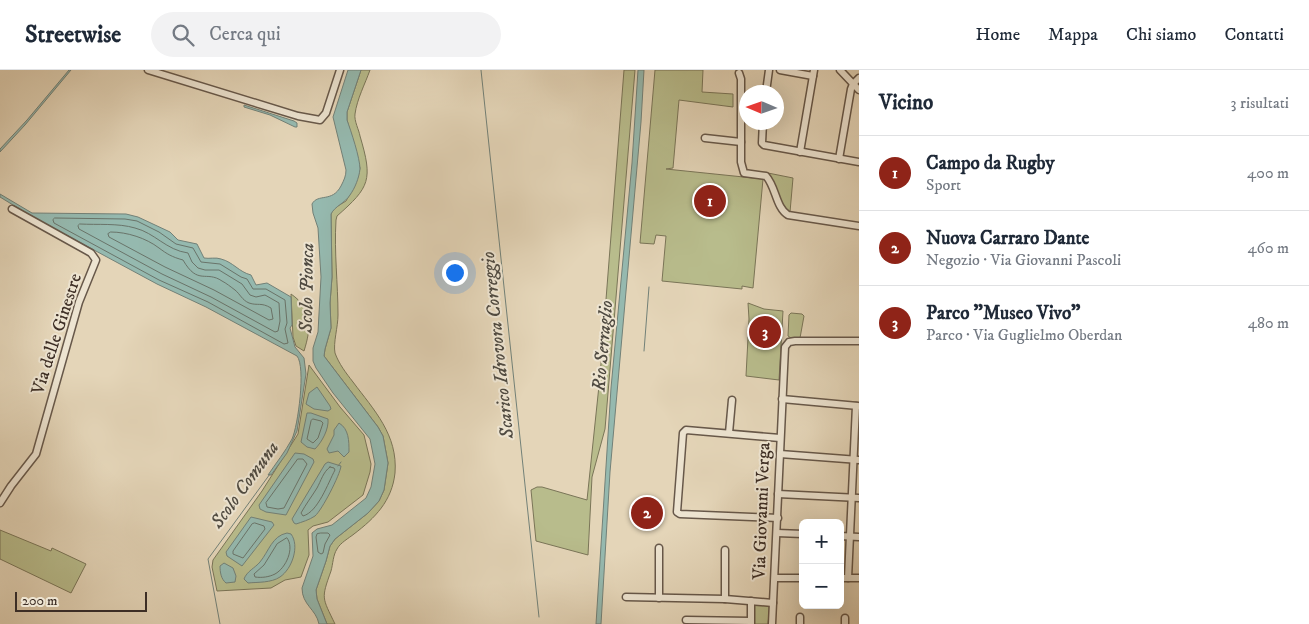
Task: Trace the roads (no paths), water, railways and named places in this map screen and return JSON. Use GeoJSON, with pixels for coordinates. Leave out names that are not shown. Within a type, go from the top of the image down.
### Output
{"type":"FeatureCollection","features":[{"type":"Feature","properties":{"kind":"street"},"geometry":{"type":"LineString","coordinates":[[148,70],[298,116],[320,120],[326,113],[340,70]]}},
{"type":"Feature","properties":{"kind":"street"},"geometry":{"type":"LineString","coordinates":[[767,85],[769,70]]}},
{"type":"Feature","properties":{"kind":"street"},"geometry":{"type":"LineString","coordinates":[[780,70],[814,73],[800,152]]}},
{"type":"Feature","properties":{"kind":"street"},"geometry":{"type":"LineString","coordinates":[[840,70],[859,90]]}},
{"type":"Feature","properties":{"kind":"street"},"geometry":{"type":"LineString","coordinates":[[739,74],[741,78],[742,170],[746,173],[763,175],[768,178],[785,214],[859,226]]}},
{"type":"Feature","properties":{"kind":"street"},"geometry":{"type":"LineString","coordinates":[[839,159],[853,84],[859,78]]}},
{"type":"Feature","properties":{"kind":"street"},"geometry":{"type":"LineString","coordinates":[[763,130],[762,144],[859,162]]}},
{"type":"Feature","properties":{"kind":"street"},"geometry":{"type":"LineString","coordinates":[[705,138],[741,142]]}},
{"type":"Feature","properties":{"kind":"street","name":"Via delle Ginestre"},"geometry":{"type":"LineString","coordinates":[[0,502],[36,454],[77,310],[96,263],[95,257],[91,253],[12,209]]}},
{"type":"Feature","properties":{"kind":"street","name":"Via Giovanni Verga"},"geometry":{"type":"LineString","coordinates":[[772,624],[785,348],[788,343],[795,341],[859,341]]}},
{"type":"Feature","properties":{"kind":"street"},"geometry":{"type":"LineString","coordinates":[[782,398],[857,406],[855,498],[850,536],[848,578]]}},
{"type":"Feature","properties":{"kind":"street"},"geometry":{"type":"LineString","coordinates":[[729,433],[732,400]]}},
{"type":"Feature","properties":{"kind":"street"},"geometry":{"type":"LineString","coordinates":[[778,518],[678,514],[683,434],[686,430],[780,438]]}},
{"type":"Feature","properties":{"kind":"street"},"geometry":{"type":"LineString","coordinates":[[780,454],[856,459]]}},
{"type":"Feature","properties":{"kind":"street"},"geometry":{"type":"LineString","coordinates":[[778,494],[855,498]]}},
{"type":"Feature","properties":{"kind":"street"},"geometry":{"type":"LineString","coordinates":[[777,533],[799,534]]}},
{"type":"Feature","properties":{"kind":"street"},"geometry":{"type":"LineString","coordinates":[[844,536],[859,537]]}},
{"type":"Feature","properties":{"kind":"street"},"geometry":{"type":"LineString","coordinates":[[659,548],[660,598]]}},
{"type":"Feature","properties":{"kind":"street"},"geometry":{"type":"LineString","coordinates":[[725,550],[725,599]]}},
{"type":"Feature","properties":{"kind":"street"},"geometry":{"type":"LineString","coordinates":[[774,578],[799,578]]}},
{"type":"Feature","properties":{"kind":"street"},"geometry":{"type":"LineString","coordinates":[[844,578],[859,578]]}},
{"type":"Feature","properties":{"kind":"street"},"geometry":{"type":"LineString","coordinates":[[626,597],[725,599],[773,603]]}},
{"type":"Feature","properties":{"kind":"street"},"geometry":{"type":"LineString","coordinates":[[686,620],[750,622],[751,601]]}},
{"type":"Feature","properties":{"kind":"water"},"geometry":{"type":"Polygon","coordinates":[[[71,70],[0,152],[0,149],[71,70]]]}},
{"type":"Feature","properties":{"kind":"water"},"geometry":{"type":"Polygon","coordinates":[[[348,70],[361,70],[347,112],[347,120],[360,169],[352,192],[331,214],[331,328],[324,356],[378,427],[383,436],[388,463],[384,490],[379,501],[368,513],[335,539],[330,546],[316,590],[317,599],[327,624],[319,624],[315,614],[304,599],[302,588],[313,556],[312,533],[317,529],[332,525],[366,498],[371,487],[375,464],[370,439],[333,393],[313,361],[313,348],[318,332],[321,277],[318,228],[312,204],[318,199],[334,194],[341,186],[345,176],[346,170],[333,117],[348,70]]]}},
{"type":"Feature","properties":{"kind":"water"},"geometry":{"type":"Polygon","coordinates":[[[638,70],[644,70],[641,122],[610,472],[601,624],[596,624],[611,388],[632,163],[638,70]]]}},
{"type":"Feature","properties":{"kind":"water"},"geometry":{"type":"Polygon","coordinates":[[[244,105],[294,121],[297,123],[297,127],[270,115],[244,107],[244,105]]]}},
{"type":"Feature","properties":{"kind":"water"},"geometry":{"type":"Polygon","coordinates":[[[0,194],[32,213],[126,214],[138,217],[170,232],[178,240],[197,244],[204,258],[225,260],[251,275],[256,285],[267,283],[291,297],[292,325],[290,328],[295,347],[304,358],[306,374],[297,431],[287,453],[271,475],[268,475],[292,439],[297,422],[301,372],[297,356],[31,216],[0,197],[0,194]]]}},
{"type":"Feature","properties":{"kind":"water"},"geometry":{"type":"Polygon","coordinates":[[[317,387],[330,406],[331,409],[328,411],[314,409],[306,404],[309,393],[317,387]]]}},
{"type":"Feature","properties":{"kind":"water"},"geometry":{"type":"Polygon","coordinates":[[[307,413],[328,419],[324,435],[315,449],[307,447],[301,442],[307,413]]]}},
{"type":"Feature","properties":{"kind":"water"},"geometry":{"type":"Polygon","coordinates":[[[339,423],[347,432],[349,452],[344,457],[338,451],[329,453],[327,449],[334,435],[334,430],[339,423]]]}},
{"type":"Feature","properties":{"kind":"water"},"geometry":{"type":"Polygon","coordinates":[[[295,453],[304,454],[313,459],[314,462],[286,515],[266,512],[260,509],[259,505],[295,453]]]}},
{"type":"Feature","properties":{"kind":"water"},"geometry":{"type":"Polygon","coordinates":[[[328,462],[341,466],[338,477],[326,500],[315,516],[296,524],[294,523],[292,519],[328,462]]]}},
{"type":"Feature","properties":{"kind":"water"},"geometry":{"type":"Polygon","coordinates":[[[251,517],[272,522],[274,525],[242,566],[227,556],[226,552],[251,517]]]}},
{"type":"Feature","properties":{"kind":"water"},"geometry":{"type":"Polygon","coordinates":[[[287,533],[291,534],[295,545],[295,551],[288,569],[280,577],[273,580],[248,583],[244,579],[247,574],[260,562],[274,541],[287,533]]]}},
{"type":"Feature","properties":{"kind":"water"},"geometry":{"type":"Polygon","coordinates":[[[224,563],[233,568],[236,576],[235,582],[226,583],[223,579],[220,566],[224,563]]]}},
{"type":"Feature","properties":{"kind":"waterway","name":"Scarico Idrovora Correggio"},"geometry":{"type":"LineString","coordinates":[[481,70],[539,617]]}},
{"type":"Feature","properties":{"kind":"waterway"},"geometry":{"type":"LineString","coordinates":[[644,351],[649,287]]}},
{"type":"Feature","properties":{"kind":"waterway"},"geometry":{"type":"LineString","coordinates":[[338,466],[341,462]]}},
{"type":"Feature","properties":{"kind":"waterway","name":"Scolo Comuna"},"geometry":{"type":"LineString","coordinates":[[220,624],[208,559],[270,474]]}},
{"type":"Feature","properties":{"kind":"place","name":"Campo da Rugby"},"geometry":{"type":"Point","coordinates":[710,201]}},
{"type":"Feature","properties":{"kind":"place","name":"Parco \"Museo Vivo\""},"geometry":{"type":"Point","coordinates":[765,332]}},
{"type":"Feature","properties":{"kind":"place","name":"Nuova Carraro Dante"},"geometry":{"type":"Point","coordinates":[647,513]}},
{"type":"Feature","properties":{"kind":"water label","name":"Scolo Pionca"},"geometry":{"type":"Point","coordinates":[307,288]}},
{"type":"Feature","properties":{"kind":"water label","name":"Rio Serraglio"},"geometry":{"type":"Point","coordinates":[603,346]}}]}
